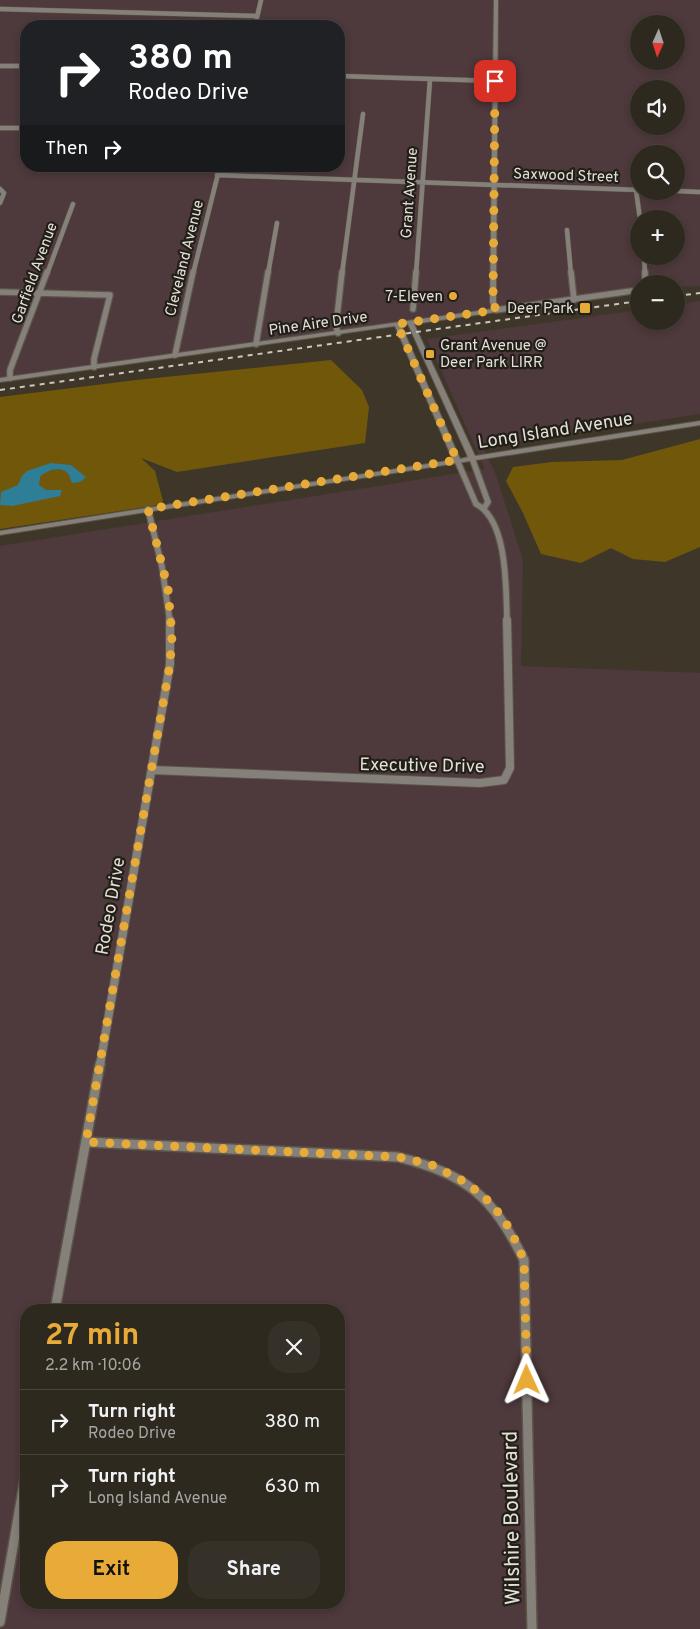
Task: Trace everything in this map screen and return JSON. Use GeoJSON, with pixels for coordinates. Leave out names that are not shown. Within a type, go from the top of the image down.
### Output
{"type":"FeatureCollection","features":[{"type":"Feature","properties":{"kind":"street"},"geometry":{"type":"LineString","coordinates":[[256,20],[261,0]]}},
{"type":"Feature","properties":{"kind":"street"},"geometry":{"type":"LineString","coordinates":[[496,0],[493,185],[493,302],[496,310]]}},
{"type":"Feature","properties":{"kind":"street"},"geometry":{"type":"LineString","coordinates":[[0,9],[257,16]]}},
{"type":"Feature","properties":{"kind":"street"},"geometry":{"type":"LineString","coordinates":[[0,66],[20,66]]}},
{"type":"Feature","properties":{"kind":"street"},"geometry":{"type":"LineString","coordinates":[[345,76],[495,81]]}},
{"type":"Feature","properties":{"kind":"street","name":"Grant Avenue"},"geometry":{"type":"LineString","coordinates":[[413,309],[430,79]]}},
{"type":"Feature","properties":{"kind":"street"},"geometry":{"type":"LineString","coordinates":[[338,333],[336,326],[339,298],[363,114]]}},
{"type":"Feature","properties":{"kind":"street"},"geometry":{"type":"LineString","coordinates":[[0,128],[20,128]]}},
{"type":"Feature","properties":{"kind":"street","name":"Cleveland Avenue"},"geometry":{"type":"LineString","coordinates":[[175,356],[180,326],[218,172]]}},
{"type":"Feature","properties":{"kind":"street","name":"Saxwood Street"},"geometry":{"type":"LineString","coordinates":[[217,175],[630,190]]}},
{"type":"Feature","properties":{"kind":"street"},"geometry":{"type":"LineString","coordinates":[[0,203],[4,193],[1,190]]}},
{"type":"Feature","properties":{"kind":"street"},"geometry":{"type":"LineString","coordinates":[[685,191],[700,192]]}},
{"type":"Feature","properties":{"kind":"street","name":"Garfield Avenue"},"geometry":{"type":"LineString","coordinates":[[10,378],[10,370],[73,204]]}},
{"type":"Feature","properties":{"kind":"street"},"geometry":{"type":"LineString","coordinates":[[256,344],[276,223]]}},
{"type":"Feature","properties":{"kind":"street"},"geometry":{"type":"LineString","coordinates":[[567,230],[574,300]]}},
{"type":"Feature","properties":{"kind":"street","name":"Pine Aire Drive"},"geometry":{"type":"LineString","coordinates":[[0,380],[630,291]]}},
{"type":"Feature","properties":{"kind":"street"},"geometry":{"type":"LineString","coordinates":[[0,292],[110,295],[94,359],[94,367]]}},
{"type":"Feature","properties":{"kind":"street"},"geometry":{"type":"LineString","coordinates":[[410,322],[472,458]]}},
{"type":"Feature","properties":{"kind":"street"},"geometry":{"type":"LineString","coordinates":[[397,324],[457,460]]}},
{"type":"Feature","properties":{"kind":"street","name":"Long Island Avenue"},"geometry":{"type":"LineString","coordinates":[[0,533],[700,423]]}},
{"type":"Feature","properties":{"kind":"street","name":"Executive Drive"},"geometry":{"type":"LineString","coordinates":[[472,458],[488,502],[484,508]]}},
{"type":"Feature","properties":{"kind":"street","name":"Executive Drive"},"geometry":{"type":"LineString","coordinates":[[152,770],[480,784],[504,780],[510,768],[506,575],[501,541],[484,508],[476,504],[457,460]]}},
{"type":"Feature","properties":{"kind":"street","name":"Rodeo Drive"},"geometry":{"type":"LineString","coordinates":[[56,1304],[167,689],[172,636],[168,589],[148,509]]}},
{"type":"Feature","properties":{"kind":"street","name":"Wilshire Boulevard"},"geometry":{"type":"LineString","coordinates":[[86,1142],[398,1157],[430,1164],[467,1183],[492,1204],[510,1229],[524,1260],[532,1629]]}},
{"type":"Feature","properties":{"kind":"street"},"geometry":{"type":"LineString","coordinates":[[0,1622],[20,1507]]}},
{"type":"Feature","properties":{"kind":"shaded area"},"geometry":{"type":"Polygon","coordinates":[[[0,0],[700,0],[700,286],[685,287],[685,275],[630,275],[630,291],[0,380],[0,0]]]}},
{"type":"Feature","properties":{"kind":"shaded area"},"geometry":{"type":"Polygon","coordinates":[[[700,301],[700,414],[483,447],[496,475],[523,560],[521,666],[700,673],[700,1629],[0,1629],[0,546],[485,469],[427,339],[630,311],[630,330],[685,330],[685,304],[700,301]]]}},
{"type":"Feature","properties":{"kind":"shaded area"},"geometry":{"type":"Polygon","coordinates":[[[331,360],[362,390],[369,407],[365,443],[177,472],[141,458],[155,471],[163,501],[159,505],[0,529],[0,397],[136,380],[331,360]]]}},
{"type":"Feature","properties":{"kind":"shaded area"},"geometry":{"type":"Polygon","coordinates":[[[700,439],[700,547],[665,562],[633,559],[611,548],[581,563],[541,554],[506,481],[513,467],[552,462],[622,460],[700,439]]]}},
{"type":"Feature","properties":{"kind":"water"},"geometry":{"type":"Polygon","coordinates":[[[51,463],[71,465],[86,477],[80,482],[72,483],[69,475],[63,470],[50,471],[40,477],[39,485],[46,490],[61,490],[60,496],[12,506],[0,505],[1,492],[18,485],[22,476],[27,471],[51,463]]]}},
{"type":"Feature","properties":{"kind":"railway"},"geometry":{"type":"LineString","coordinates":[[685,295],[700,293]]}},
{"type":"Feature","properties":{"kind":"railway"},"geometry":{"type":"LineString","coordinates":[[0,390],[630,302]]}},
{"type":"Feature","properties":{"kind":"place","name":"7-Eleven"},"geometry":{"type":"Point","coordinates":[453,296]}},
{"type":"Feature","properties":{"kind":"place","name":"Deer Park"},"geometry":{"type":"Point","coordinates":[585,308]}},
{"type":"Feature","properties":{"kind":"place","name":"Grant Avenue @ Deer Park LIRR"},"geometry":{"type":"Point","coordinates":[430,354]}},
{"type":"Feature","properties":{"kind":"route"},"geometry":{"type":"LineString","coordinates":[[495,81],[493,302],[496,310],[397,324],[457,460],[148,509],[168,589],[172,636],[170,664],[86,1142],[341,1156],[398,1157],[430,1164],[467,1183],[492,1204],[510,1229],[524,1260],[527,1380]]}}]}
